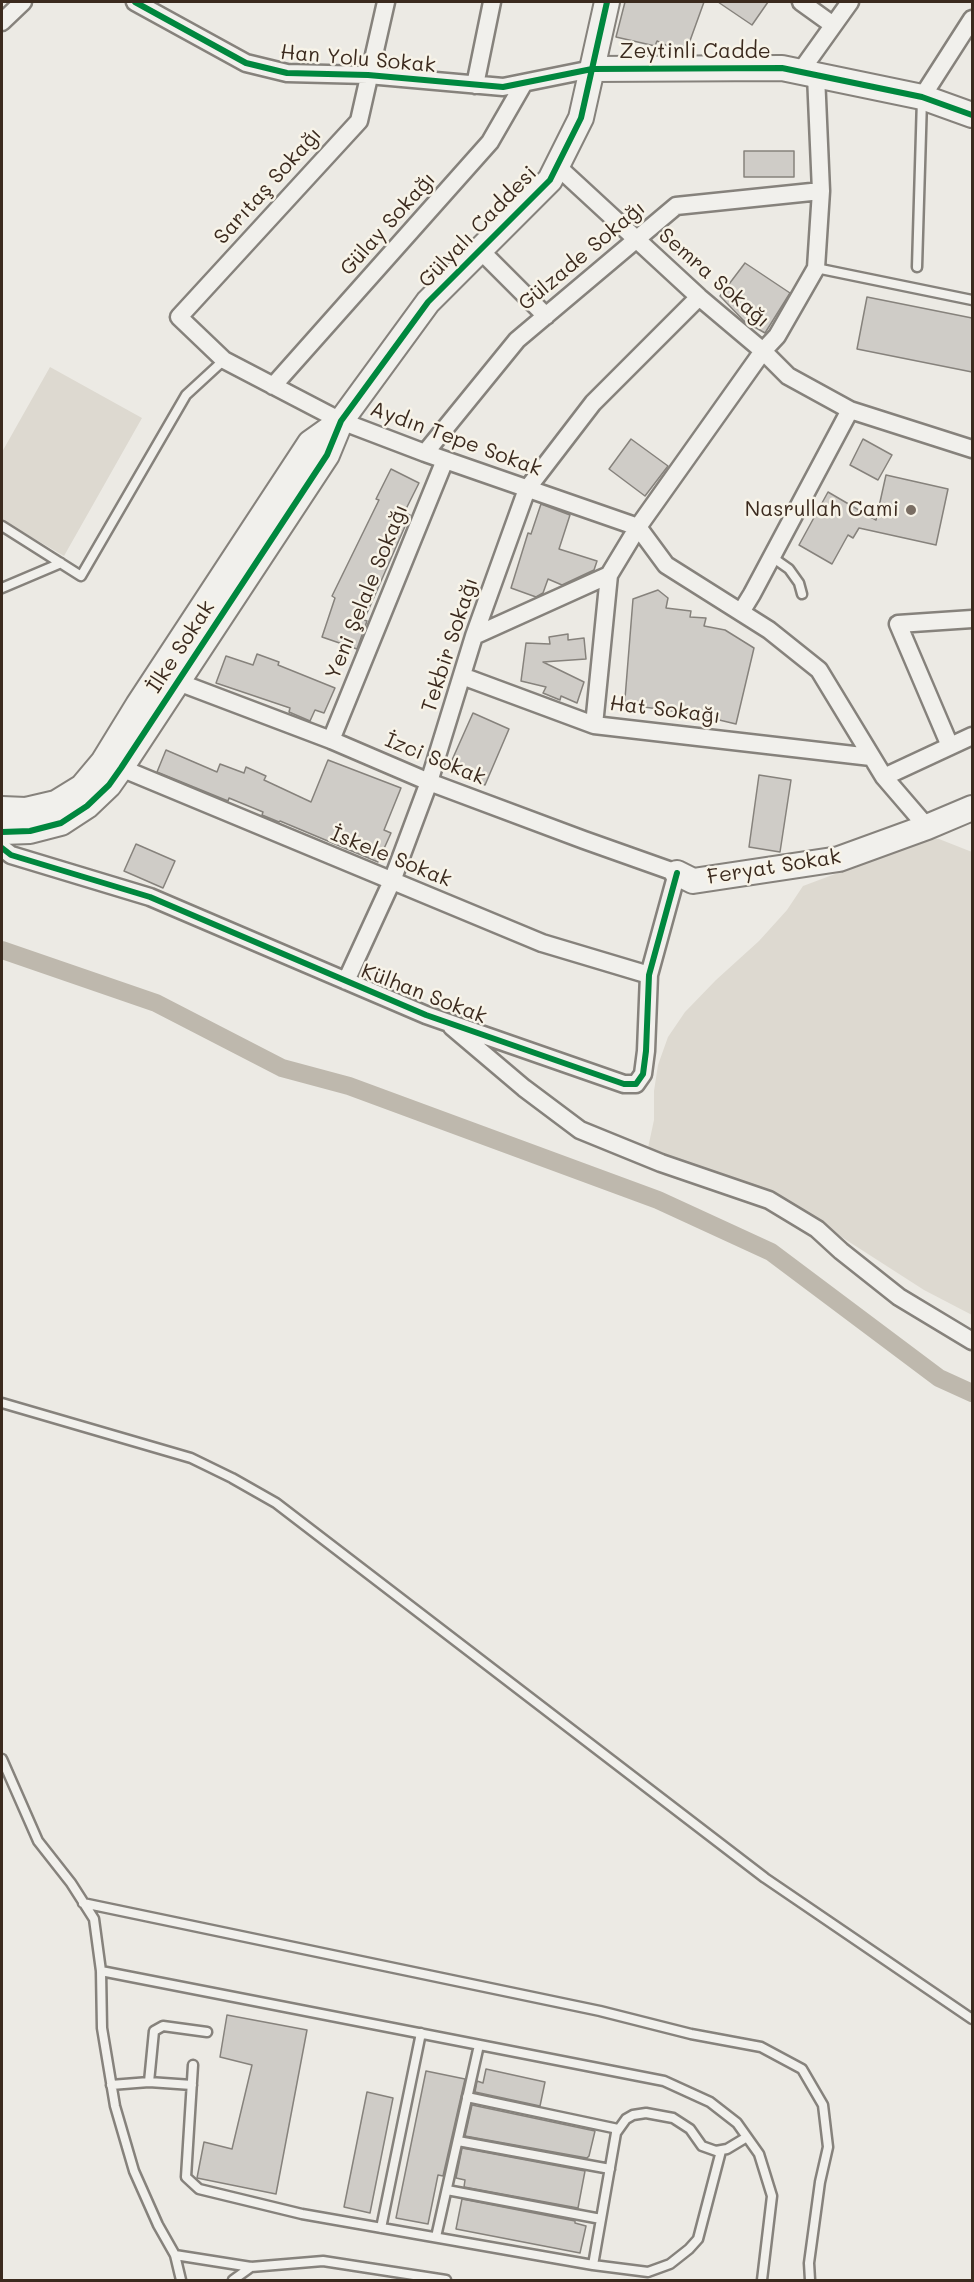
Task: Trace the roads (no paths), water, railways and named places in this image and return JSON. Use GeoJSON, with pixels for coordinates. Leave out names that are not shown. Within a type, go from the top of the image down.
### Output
{"type":"FeatureCollection","features":[{"type":"Feature","properties":{"kind":"street"},"geometry":{"type":"LineString","coordinates":[[2,22],[23,2]]}},
{"type":"Feature","properties":{"kind":"street","name":"Han Yolu Sokak"},"geometry":{"type":"LineString","coordinates":[[135,2],[246,63],[287,73],[368,75],[502,87],[592,69]]}},
{"type":"Feature","properties":{"kind":"street","name":"Sarıtaş Sokağı"},"geometry":{"type":"LineString","coordinates":[[179,317],[359,121],[386,2]]}},
{"type":"Feature","properties":{"kind":"street"},"geometry":{"type":"LineString","coordinates":[[475,85],[492,2]]}},
{"type":"Feature","properties":{"kind":"street","name":"Gülyalı Caddesi"},"geometry":{"type":"LineString","coordinates":[[341,421],[428,302],[550,180],[581,118],[607,2]]}},
{"type":"Feature","properties":{"kind":"street"},"geometry":{"type":"LineString","coordinates":[[801,2],[833,25]]}},
{"type":"Feature","properties":{"kind":"street"},"geometry":{"type":"LineString","coordinates":[[594,725],[609,574],[638,527],[763,351],[777,336],[816,268],[821,191],[808,73],[833,25],[850,2]]}},
{"type":"Feature","properties":{"kind":"street"},"geometry":{"type":"LineString","coordinates":[[922,96],[972,19]]}},
{"type":"Feature","properties":{"kind":"street","name":"Zeytinli Cadde"},"geometry":{"type":"LineString","coordinates":[[592,69],[782,68],[922,96],[972,115]]}},
{"type":"Feature","properties":{"kind":"street","name":"Gülay Sokağı"},"geometry":{"type":"LineString","coordinates":[[273,386],[490,142],[524,83]]}},
{"type":"Feature","properties":{"kind":"street","name":"Semra Sokağı"},"geometry":{"type":"LineString","coordinates":[[557,166],[788,376],[850,410],[972,449]]}},
{"type":"Feature","properties":{"kind":"street","name":"Gülzade Sokağı"},"geometry":{"type":"LineString","coordinates":[[425,453],[517,340],[676,206],[821,191]]}},
{"type":"Feature","properties":{"kind":"street"},"geometry":{"type":"LineString","coordinates":[[480,250],[546,316]]}},
{"type":"Feature","properties":{"kind":"street","name":"Tekbir Sokağı"},"geometry":{"type":"LineString","coordinates":[[346,981],[392,881],[429,782],[474,636],[527,489],[593,403],[699,297]]}},
{"type":"Feature","properties":{"kind":"street","name":"Aydın Tepe Sokak"},"geometry":{"type":"LineString","coordinates":[[179,317],[224,360],[341,421],[425,453],[638,527]]}},
{"type":"Feature","properties":{"kind":"street"},"geometry":{"type":"LineString","coordinates":[[741,612],[850,410]]}},
{"type":"Feature","properties":{"kind":"street","name":"İlke Sokak"},"geometry":{"type":"LineString","coordinates":[[2,832],[30,831],[61,823],[87,806],[109,785],[121,768],[169,677],[310,443],[341,421]]}},
{"type":"Feature","properties":{"kind":"street","name":"Yeni Şelale Sokağı"},"geometry":{"type":"LineString","coordinates":[[331,740],[445,460]]}},
{"type":"Feature","properties":{"kind":"street"},"geometry":{"type":"LineString","coordinates":[[638,527],[666,565],[769,630],[819,670],[884,777],[927,827]]}},
{"type":"Feature","properties":{"kind":"street"},"geometry":{"type":"LineString","coordinates":[[474,636],[609,574]]}},
{"type":"Feature","properties":{"kind":"street"},"geometry":{"type":"LineString","coordinates":[[950,746],[898,624],[972,620]]}},
{"type":"Feature","properties":{"kind":"street","name":"Hat Sokağı"},"geometry":{"type":"LineString","coordinates":[[462,676],[594,725],[871,757]]}},
{"type":"Feature","properties":{"kind":"street","name":"İlke Sokak"},"geometry":{"type":"LineString","coordinates":[[2,809],[26,810],[56,803],[82,787],[169,677]]}},
{"type":"Feature","properties":{"kind":"street","name":"İzci Sokak"},"geometry":{"type":"LineString","coordinates":[[169,677],[331,740],[429,782],[677,873]]}},
{"type":"Feature","properties":{"kind":"street"},"geometry":{"type":"LineString","coordinates":[[884,777],[972,736]]}},
{"type":"Feature","properties":{"kind":"street","name":"İskele Sokak"},"geometry":{"type":"LineString","coordinates":[[121,768],[542,943],[649,975]]}},
{"type":"Feature","properties":{"kind":"street","name":"Feryat Sokak"},"geometry":{"type":"LineString","coordinates":[[677,873],[693,881],[839,859],[972,808]]}},
{"type":"Feature","properties":{"kind":"street","name":"Külhan Sokak"},"geometry":{"type":"LineString","coordinates":[[2,848],[10,855],[150,897],[444,1021],[624,1084],[636,1084],[643,1074],[649,975],[677,873]]}},
{"type":"Feature","properties":{"kind":"street"},"geometry":{"type":"LineString","coordinates":[[444,1021],[524,1088],[580,1130],[661,1163],[769,1200],[817,1228],[841,1251],[900,1297],[972,1341]]}},
{"type":"Feature","properties":{"kind":"lane"},"geometry":{"type":"LineString","coordinates":[[917,267],[922,96]]}},
{"type":"Feature","properties":{"kind":"lane"},"geometry":{"type":"LineString","coordinates":[[816,268],[972,300]]}},
{"type":"Feature","properties":{"kind":"lane"},"geometry":{"type":"LineString","coordinates":[[2,526],[81,576],[186,395],[224,360]]}},
{"type":"Feature","properties":{"kind":"lane"},"geometry":{"type":"LineString","coordinates":[[772,557],[789,569],[799,583],[802,594]]}},
{"type":"Feature","properties":{"kind":"lane"},"geometry":{"type":"LineString","coordinates":[[2,588],[61,563]]}},
{"type":"Feature","properties":{"kind":"lane"},"geometry":{"type":"LineString","coordinates":[[2,1402],[191,1458],[276,1503],[765,1878],[972,2019]]}},
{"type":"Feature","properties":{"kind":"lane"},"geometry":{"type":"LineString","coordinates":[[2,1759],[38,1841],[71,1883],[94,1919],[101,1971],[102,2028],[115,2106],[134,2171],[158,2225],[175,2254],[181,2280]]}},
{"type":"Feature","properties":{"kind":"lane"},"geometry":{"type":"LineString","coordinates":[[83,1903],[600,2011],[691,2034],[761,2047],[802,2069],[823,2105],[828,2147],[820,2182],[808,2263],[810,2280]]}},
{"type":"Feature","properties":{"kind":"lane"},"geometry":{"type":"LineString","coordinates":[[101,1971],[664,2081],[710,2102],[737,2122],[759,2154],[772,2196],[762,2280]]}},
{"type":"Feature","properties":{"kind":"lane"},"geometry":{"type":"LineString","coordinates":[[149,2082],[154,2031],[163,2026],[207,2032]]}},
{"type":"Feature","properties":{"kind":"lane"},"geometry":{"type":"LineString","coordinates":[[381,2228],[421,2033]]}},
{"type":"Feature","properties":{"kind":"lane"},"geometry":{"type":"LineString","coordinates":[[436,2237],[479,2044]]}},
{"type":"Feature","properties":{"kind":"lane"},"geometry":{"type":"LineString","coordinates":[[193,2065],[186,2177],[204,2192],[302,2214],[593,2265],[648,2271],[670,2264],[689,2249],[698,2239],[721,2151]]}},
{"type":"Feature","properties":{"kind":"lane"},"geometry":{"type":"LineString","coordinates":[[111,2085],[149,2082],[192,2085]]}},
{"type":"Feature","properties":{"kind":"lane"},"geometry":{"type":"LineString","coordinates":[[467,2097],[618,2129]]}},
{"type":"Feature","properties":{"kind":"lane"},"geometry":{"type":"LineString","coordinates":[[593,2265],[618,2129],[633,2115],[646,2113],[673,2118],[690,2129],[702,2146],[708,2150],[721,2151],[747,2137]]}},
{"type":"Feature","properties":{"kind":"lane"},"geometry":{"type":"LineString","coordinates":[[458,2141],[610,2169]]}},
{"type":"Feature","properties":{"kind":"lane"},"geometry":{"type":"LineString","coordinates":[[447,2190],[601,2219]]}},
{"type":"Feature","properties":{"kind":"lane"},"geometry":{"type":"LineString","coordinates":[[175,2254],[251,2267],[323,2261],[446,2280]]}},
{"type":"Feature","properties":{"kind":"lane"},"geometry":{"type":"LineString","coordinates":[[233,2280],[251,2267]]}},
{"type":"Feature","properties":{"kind":"waterway"},"geometry":{"type":"LineString","coordinates":[[2,950],[156,1003],[282,1068],[349,1086],[658,1200],[771,1252],[939,1378],[972,1393]]}},
{"type":"Feature","properties":{"kind":"place","name":"Nasrullah Cami"},"geometry":{"type":"Point","coordinates":[911,510]}}]}
